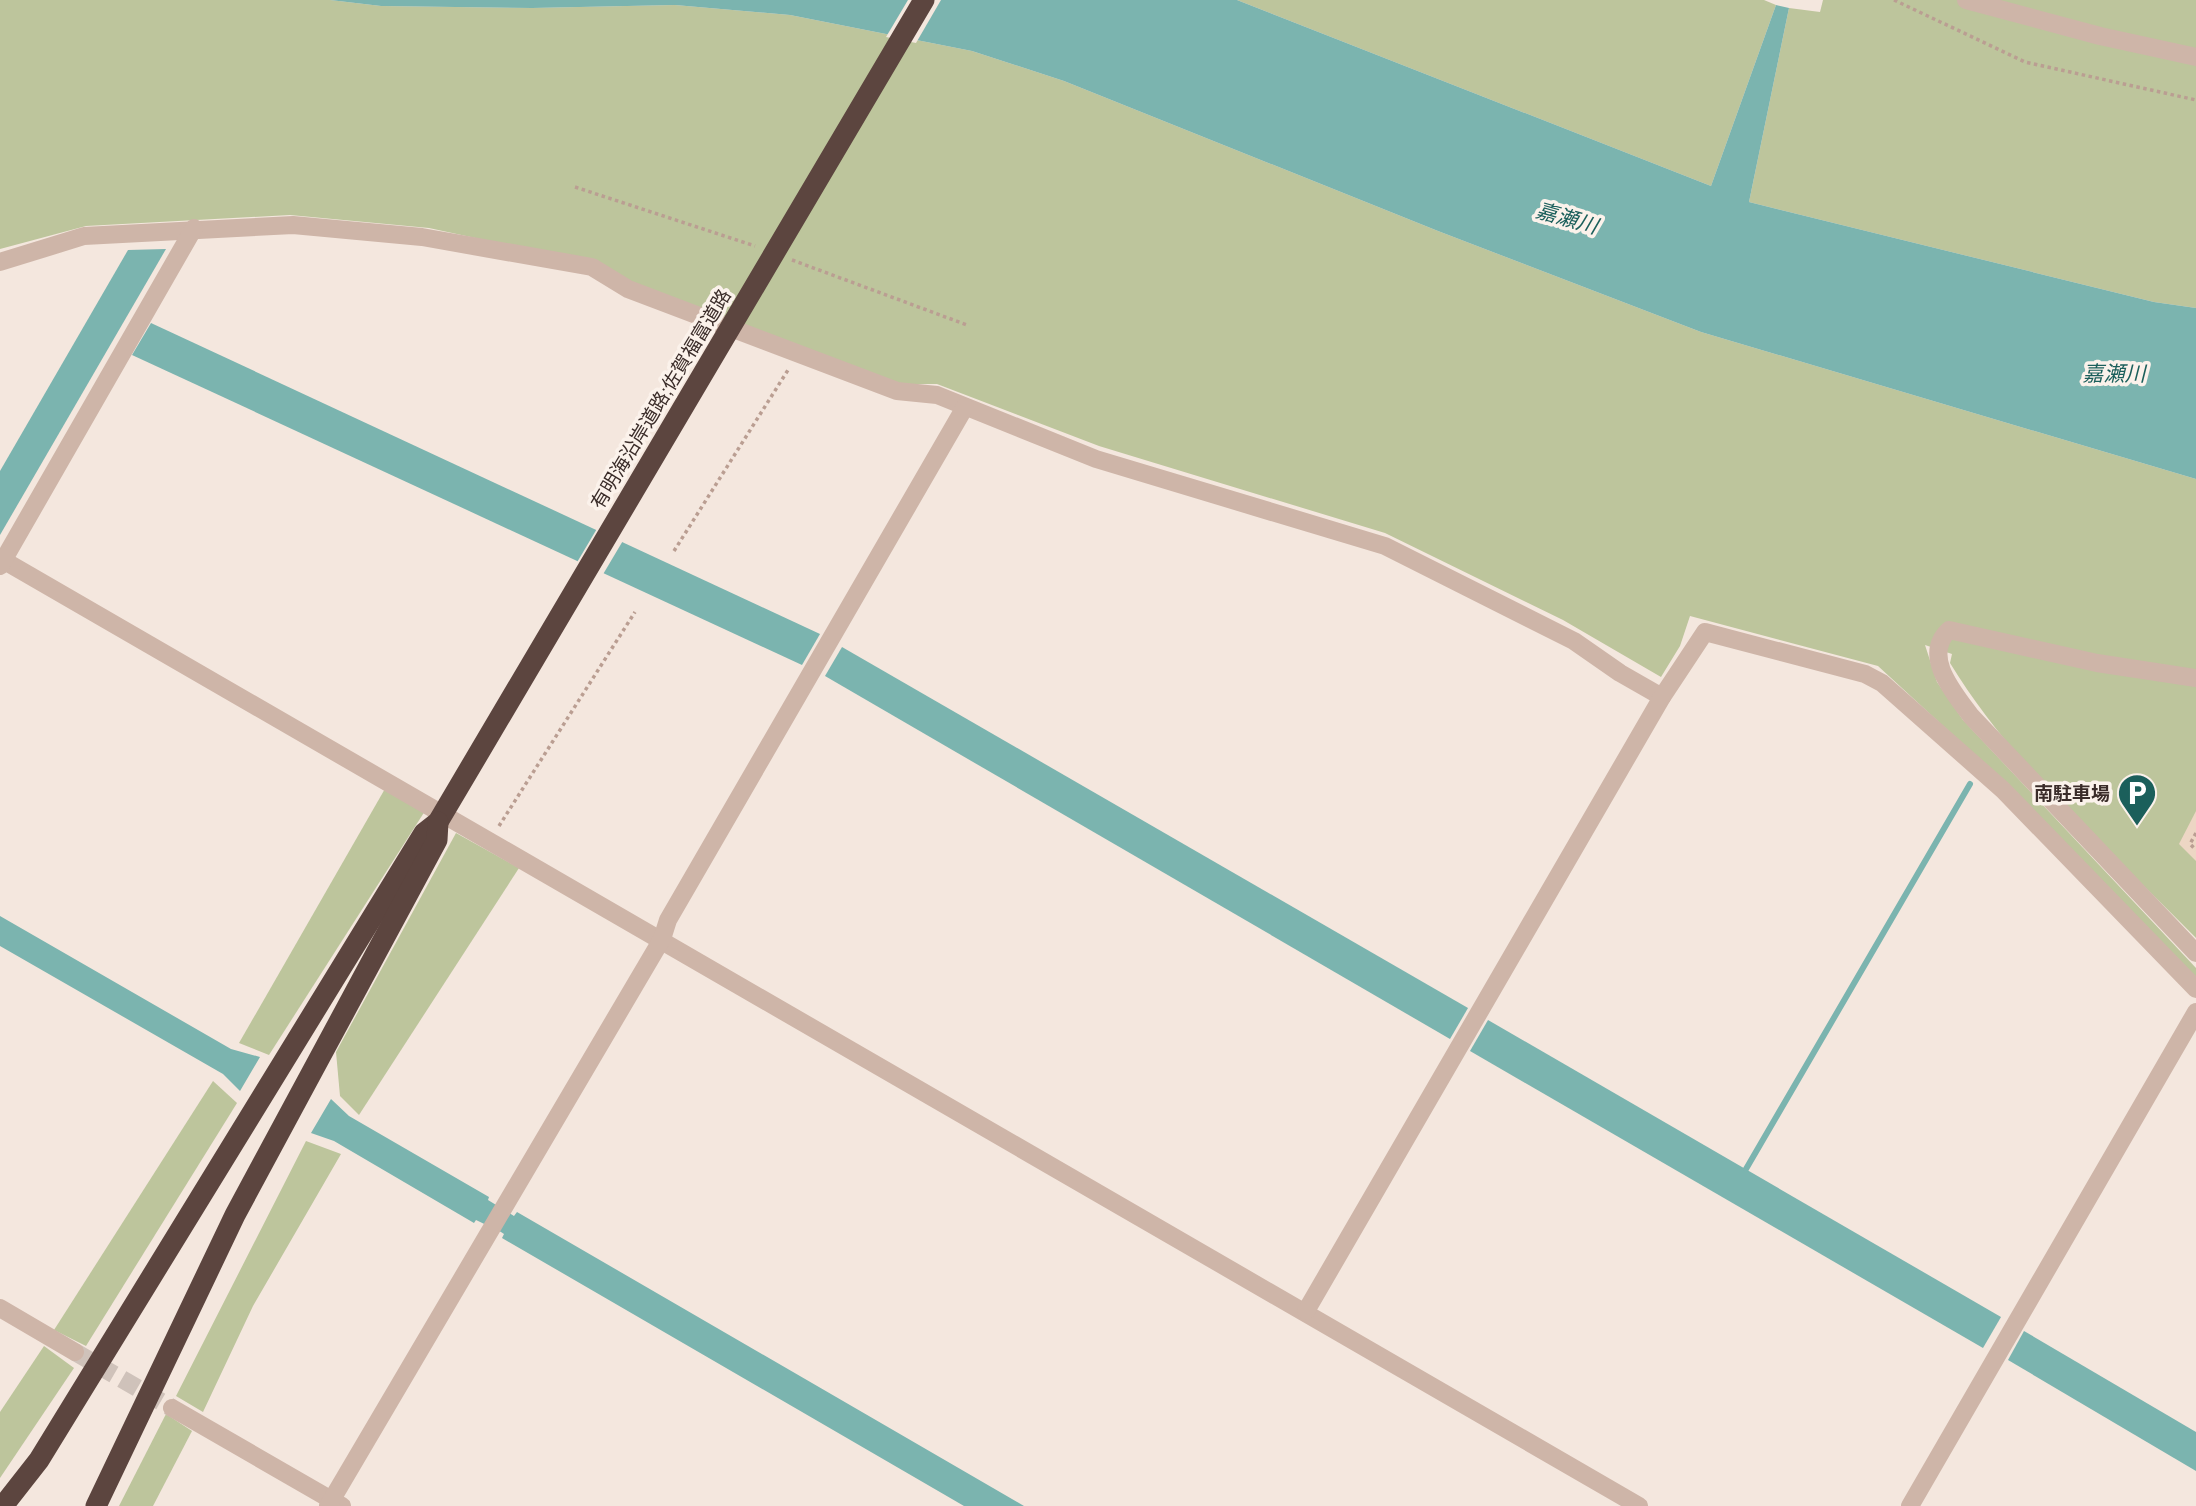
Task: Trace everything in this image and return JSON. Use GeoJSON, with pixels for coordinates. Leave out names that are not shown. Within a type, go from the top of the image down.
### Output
{"type":"FeatureCollection","features":[{"type":"Feature","properties":{"kind":"highway","name":"有明海沿岸道路;佐賀福富道路"},"geometry":{"type":"LineString","coordinates":[[438,822],[924,0]]}},
{"type":"Feature","properties":{"kind":"highway"},"geometry":{"type":"LineString","coordinates":[[3,1506],[38,1460],[424,833],[438,822]]}},
{"type":"Feature","properties":{"kind":"highway"},"geometry":{"type":"LineString","coordinates":[[96,1506],[235,1215],[437,840],[438,822]]}},
{"type":"Feature","properties":{"kind":"street"},"geometry":{"type":"LineString","coordinates":[[1966,0],[2100,36],[2196,57]]}},
{"type":"Feature","properties":{"kind":"street"},"geometry":{"type":"LineString","coordinates":[[0,262],[84,236],[194,228],[293,225],[422,237],[592,267],[628,289],[897,391],[937,396],[1096,459],[1385,546],[1574,641],[1620,673],[1662,697]]}},
{"type":"Feature","properties":{"kind":"street"},"geometry":{"type":"LineString","coordinates":[[194,228],[2,563],[662,939],[1639,1506]]}},
{"type":"Feature","properties":{"kind":"street"},"geometry":{"type":"LineString","coordinates":[[172,1408],[334,1504],[506,1203],[662,939],[668,920],[965,407]]}},
{"type":"Feature","properties":{"kind":"street"},"geometry":{"type":"LineString","coordinates":[[2196,678],[2097,663],[1949,630],[1941,637],[1938,658],[1947,683],[1971,716],[2196,953]]}},
{"type":"Feature","properties":{"kind":"street"},"geometry":{"type":"LineString","coordinates":[[1306,1311],[1662,697],[1704,632],[1865,674],[1882,683],[2003,790],[2196,989]]}},
{"type":"Feature","properties":{"kind":"street"},"geometry":{"type":"LineString","coordinates":[[1910,1506],[2196,1012]]}},
{"type":"Feature","properties":{"kind":"street"},"geometry":{"type":"LineString","coordinates":[[0,1308],[75,1352]]}},
{"type":"Feature","properties":{"kind":"path"},"geometry":{"type":"LineString","coordinates":[[1894,0],[2025,62],[2196,100]]}},
{"type":"Feature","properties":{"kind":"path"},"geometry":{"type":"LineString","coordinates":[[674,551],[798,353]]}},
{"type":"Feature","properties":{"kind":"path"},"geometry":{"type":"LineString","coordinates":[[490,840],[635,612]]}},
{"type":"Feature","properties":{"kind":"path"},"geometry":{"type":"LineString","coordinates":[[2196,834],[2190,844],[2196,850]]}},
{"type":"Feature","properties":{"kind":"green space"},"geometry":{"type":"Polygon","coordinates":[[[0,0],[330,0],[381,6],[532,8],[675,5],[790,15],[972,51],[1064,81],[1438,231],[1701,332],[2196,479],[2196,938],[2065,807],[2003,738],[1950,663],[1952,654],[1925,645],[1937,682],[1963,720],[2196,968],[2196,984],[2003,781],[1878,666],[1690,616],[1680,646],[1661,677],[1563,620],[1385,533],[1099,446],[937,384],[902,384],[637,286],[591,263],[429,228],[290,215],[86,226],[0,249],[0,0]]]}},
{"type":"Feature","properties":{"kind":"green space"},"geometry":{"type":"Polygon","coordinates":[[[1237,0],[1764,0],[1776,5],[1711,186],[1237,0]]]}},
{"type":"Feature","properties":{"kind":"green space"},"geometry":{"type":"Polygon","coordinates":[[[1823,0],[2196,0],[2196,308],[2154,302],[1749,202],[1789,8],[1820,12],[1823,0]]]}},
{"type":"Feature","properties":{"kind":"green space"},"geometry":{"type":"Polygon","coordinates":[[[386,787],[425,811],[269,1055],[239,1043],[386,787]]]}},
{"type":"Feature","properties":{"kind":"green space"},"geometry":{"type":"Polygon","coordinates":[[[456,833],[519,868],[359,1115],[340,1096],[336,1052],[456,833]]]}},
{"type":"Feature","properties":{"kind":"green space"},"geometry":{"type":"Polygon","coordinates":[[[213,1081],[237,1103],[86,1346],[54,1330],[213,1081]]]}},
{"type":"Feature","properties":{"kind":"green space"},"geometry":{"type":"Polygon","coordinates":[[[306,1141],[341,1154],[253,1306],[203,1412],[176,1396],[306,1141]]]}},
{"type":"Feature","properties":{"kind":"green space"},"geometry":{"type":"Polygon","coordinates":[[[44,1346],[74,1368],[0,1478],[0,1412],[44,1346]]]}},
{"type":"Feature","properties":{"kind":"green space"},"geometry":{"type":"Polygon","coordinates":[[[166,1414],[192,1431],[153,1506],[119,1506],[166,1414]]]}},
{"type":"Feature","properties":{"kind":"shaded area"},"geometry":{"type":"Polygon","coordinates":[[[2196,811],[2196,861],[2179,844],[2196,811]]]}},
{"type":"Feature","properties":{"kind":"water","name":"嘉瀬川"},"geometry":{"type":"Polygon","coordinates":[[[330,0],[1237,0],[1711,186],[1776,5],[1789,8],[1749,202],[2154,302],[2196,308],[2196,479],[1701,332],[1438,231],[1064,81],[972,51],[790,15],[675,5],[532,8],[381,6],[330,0]]]}},
{"type":"Feature","properties":{"kind":"water"},"geometry":{"type":"Polygon","coordinates":[[[166,249],[0,535],[0,471],[128,250],[166,249]]]}},
{"type":"Feature","properties":{"kind":"water"},"geometry":{"type":"Polygon","coordinates":[[[151,323],[820,634],[802,665],[132,355],[151,323]]]}},
{"type":"Feature","properties":{"kind":"water"},"geometry":{"type":"Polygon","coordinates":[[[842,647],[1468,1008],[1450,1039],[825,676],[842,647]]]}},
{"type":"Feature","properties":{"kind":"water"},"geometry":{"type":"Polygon","coordinates":[[[0,916],[231,1049],[260,1057],[240,1091],[223,1074],[0,946],[0,916]]]}},
{"type":"Feature","properties":{"kind":"water"},"geometry":{"type":"Polygon","coordinates":[[[1488,1020],[2001,1317],[1983,1348],[1470,1051],[1488,1020]]]}},
{"type":"Feature","properties":{"kind":"water"},"geometry":{"type":"Polygon","coordinates":[[[331,1099],[349,1116],[489,1197],[488,1200],[514,1216],[517,1212],[1024,1506],[964,1506],[502,1238],[504,1234],[501,1232],[476,1220],[474,1223],[334,1141],[311,1133],[331,1099]]]}},
{"type":"Feature","properties":{"kind":"water"},"geometry":{"type":"Polygon","coordinates":[[[2024,1331],[2196,1432],[2196,1471],[2008,1360],[2024,1331]]]}},
{"type":"Feature","properties":{"kind":"pier"},"geometry":{"type":"Polygon","coordinates":[[[908,0],[941,0],[916,43],[886,37],[908,0]]]}},
{"type":"Feature","properties":{"kind":"pier"},"geometry":{"type":"Polygon","coordinates":[[[598,527],[624,539],[602,576],[576,564],[598,527]]]}},
{"type":"Feature","properties":{"kind":"waterway"},"geometry":{"type":"LineString","coordinates":[[1746,1169],[1970,784]]}},
{"type":"Feature","properties":{"kind":"tunnel"},"geometry":{"type":"LineString","coordinates":[[75,1352],[172,1408]]}},
{"type":"Feature","properties":{"kind":"place","name":"南駐車場"},"geometry":{"type":"Point","coordinates":[2137,827]}}]}
